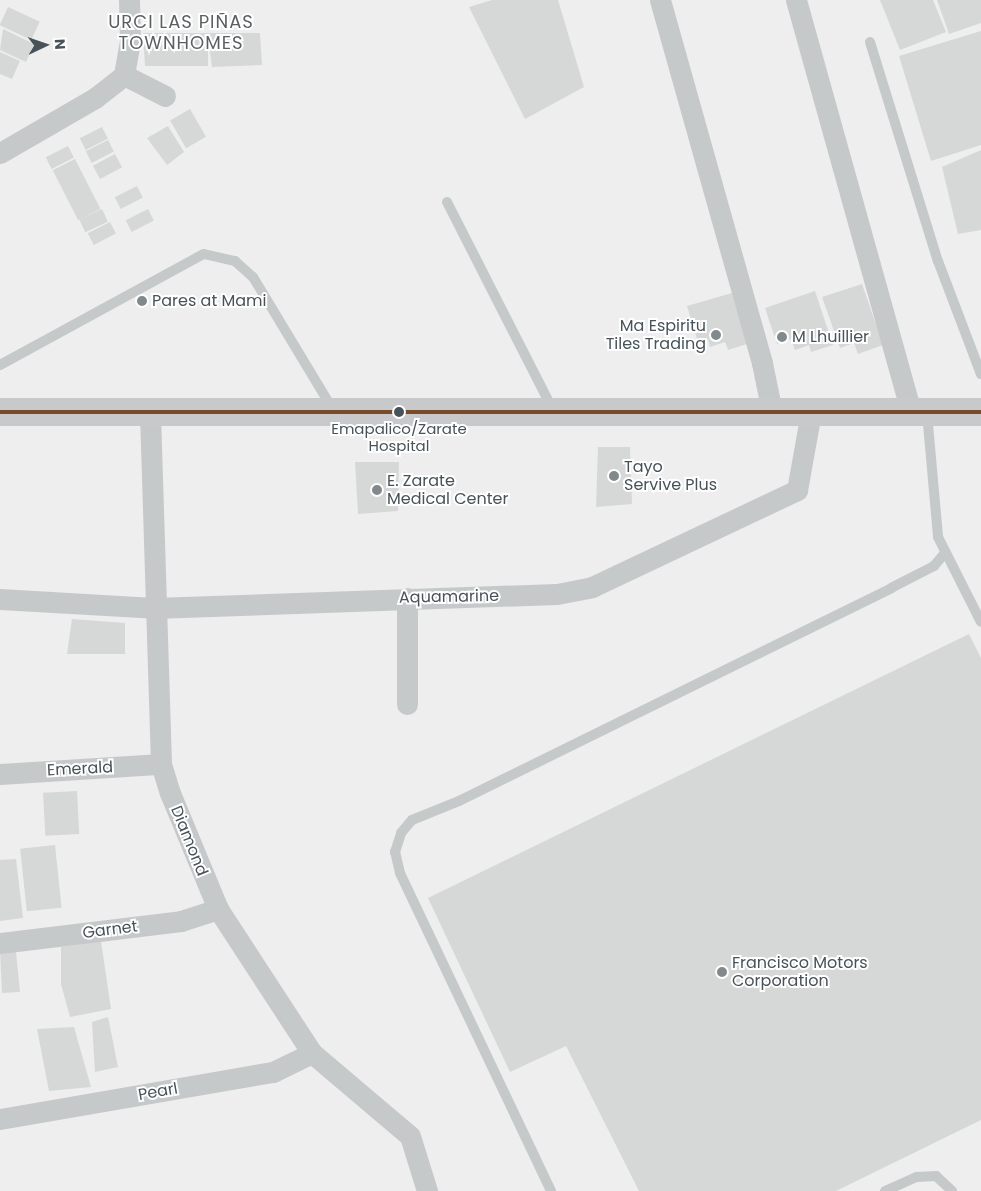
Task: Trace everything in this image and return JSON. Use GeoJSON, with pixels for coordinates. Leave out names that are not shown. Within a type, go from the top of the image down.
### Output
{"type":"FeatureCollection","features":[{"type":"Feature","properties":{"kind":"main road"},"geometry":{"type":"LineString","coordinates":[[0,412],[150,414],[981,412]]}},
{"type":"Feature","properties":{"kind":"street"},"geometry":{"type":"LineString","coordinates":[[0,153],[95,98],[124,75],[129,48],[130,0]]}},
{"type":"Feature","properties":{"kind":"street"},"geometry":{"type":"LineString","coordinates":[[660,0],[762,363],[772,412]]}},
{"type":"Feature","properties":{"kind":"street"},"geometry":{"type":"LineString","coordinates":[[796,0],[919,412]]}},
{"type":"Feature","properties":{"kind":"street"},"geometry":{"type":"LineString","coordinates":[[124,75],[164,96]]}},
{"type":"Feature","properties":{"kind":"street","name":"Aquamarine"},"geometry":{"type":"LineString","coordinates":[[0,599],[154,608],[557,594],[592,587],[796,490],[811,412]]}},
{"type":"Feature","properties":{"kind":"street","name":"Diamond"},"geometry":{"type":"LineString","coordinates":[[150,414],[154,608],[161,764],[218,909],[312,1053],[410,1136],[427,1191]]}},
{"type":"Feature","properties":{"kind":"street"},"geometry":{"type":"LineString","coordinates":[[406,704],[407,598]]}},
{"type":"Feature","properties":{"kind":"street","name":"Emerald"},"geometry":{"type":"LineString","coordinates":[[0,774],[161,764]]}},
{"type":"Feature","properties":{"kind":"street","name":"Garnet"},"geometry":{"type":"LineString","coordinates":[[0,943],[181,922],[218,909]]}},
{"type":"Feature","properties":{"kind":"street","name":"Pearl"},"geometry":{"type":"LineString","coordinates":[[0,1119],[273,1072],[312,1053]]}},
{"type":"Feature","properties":{"kind":"lane"},"geometry":{"type":"LineString","coordinates":[[870,42],[938,261],[981,374]]}},
{"type":"Feature","properties":{"kind":"lane"},"geometry":{"type":"LineString","coordinates":[[447,202],[541,380],[555,413]]}},
{"type":"Feature","properties":{"kind":"lane"},"geometry":{"type":"LineString","coordinates":[[0,365],[204,254],[235,260],[252,276],[335,413]]}},
{"type":"Feature","properties":{"kind":"lane"},"geometry":{"type":"LineString","coordinates":[[919,412],[936,528],[944,554],[981,622]]}},
{"type":"Feature","properties":{"kind":"lane"},"geometry":{"type":"LineString","coordinates":[[551,1191],[400,873],[395,852],[401,834],[412,820],[459,801],[934,566],[944,554]]}},
{"type":"Feature","properties":{"kind":"lane"},"geometry":{"type":"LineString","coordinates":[[885,1191],[917,1178],[936,1176],[952,1191]]}},
{"type":"Feature","properties":{"kind":"building"},"geometry":{"type":"Polygon","coordinates":[[[492,0],[558,0],[584,87],[525,119],[469,7],[492,0]]]}},
{"type":"Feature","properties":{"kind":"building"},"geometry":{"type":"Polygon","coordinates":[[[880,0],[933,0],[946,32],[900,50],[880,0]]]}},
{"type":"Feature","properties":{"kind":"building"},"geometry":{"type":"Polygon","coordinates":[[[937,0],[981,0],[981,23],[949,34],[937,0]]]}},
{"type":"Feature","properties":{"kind":"building"},"geometry":{"type":"Polygon","coordinates":[[[8,7],[40,22],[31,40],[0,25],[8,7]]]}},
{"type":"Feature","properties":{"kind":"building"},"geometry":{"type":"Polygon","coordinates":[[[3,29],[34,44],[26,62],[0,50],[3,29]]]}},
{"type":"Feature","properties":{"kind":"building"},"geometry":{"type":"Polygon","coordinates":[[[981,31],[981,145],[931,161],[899,56],[981,31]]]}},
{"type":"Feature","properties":{"kind":"building"},"geometry":{"type":"Polygon","coordinates":[[[143,33],[260,33],[262,65],[212,67],[208,36],[208,66],[145,66],[143,33]]]}},
{"type":"Feature","properties":{"kind":"building"},"geometry":{"type":"Polygon","coordinates":[[[0,52],[20,61],[12,79],[0,74],[0,52]]]}},
{"type":"Feature","properties":{"kind":"building"},"geometry":{"type":"Polygon","coordinates":[[[190,109],[206,137],[186,148],[170,120],[190,109]]]}},
{"type":"Feature","properties":{"kind":"building"},"geometry":{"type":"Polygon","coordinates":[[[168,126],[184,152],[167,165],[147,138],[168,126]]]}},
{"type":"Feature","properties":{"kind":"building"},"geometry":{"type":"Polygon","coordinates":[[[102,127],[108,139],[86,150],[80,138],[102,127]]]}},
{"type":"Feature","properties":{"kind":"building"},"geometry":{"type":"Polygon","coordinates":[[[108,140],[114,152],[92,163],[86,151],[108,140]]]}},
{"type":"Feature","properties":{"kind":"building"},"geometry":{"type":"Polygon","coordinates":[[[68,146],[74,158],[52,169],[46,157],[68,146]]]}},
{"type":"Feature","properties":{"kind":"building"},"geometry":{"type":"Polygon","coordinates":[[[981,150],[981,230],[958,234],[942,167],[981,150]]]}},
{"type":"Feature","properties":{"kind":"building"},"geometry":{"type":"Polygon","coordinates":[[[115,154],[122,167],[100,179],[93,166],[115,154]]]}},
{"type":"Feature","properties":{"kind":"building"},"geometry":{"type":"Polygon","coordinates":[[[75,159],[100,209],[78,220],[53,170],[75,159]]]}},
{"type":"Feature","properties":{"kind":"building"},"geometry":{"type":"Polygon","coordinates":[[[137,186],[143,198],[121,209],[115,197],[137,186]]]}},
{"type":"Feature","properties":{"kind":"building"},"geometry":{"type":"Polygon","coordinates":[[[102,209],[108,222],[85,232],[79,220],[102,209]]]}},
{"type":"Feature","properties":{"kind":"building"},"geometry":{"type":"Polygon","coordinates":[[[148,209],[154,221],[132,232],[126,220],[148,209]]]}},
{"type":"Feature","properties":{"kind":"building"},"geometry":{"type":"Polygon","coordinates":[[[110,222],[116,234],[94,245],[88,233],[110,222]]]}},
{"type":"Feature","properties":{"kind":"building"},"geometry":{"type":"Polygon","coordinates":[[[862,284],[883,345],[858,354],[854,343],[840,348],[822,297],[862,284]]]}},
{"type":"Feature","properties":{"kind":"building"},"geometry":{"type":"Polygon","coordinates":[[[815,291],[833,345],[811,352],[809,345],[795,350],[791,339],[777,344],[765,308],[815,291]]]}},
{"type":"Feature","properties":{"kind":"building"},"geometry":{"type":"Polygon","coordinates":[[[732,293],[747,344],[728,350],[725,342],[710,347],[708,339],[698,342],[687,306],[732,293]]]}},
{"type":"Feature","properties":{"kind":"building","name":"Tayo Servive Plus"},"geometry":{"type":"Polygon","coordinates":[[[598,447],[630,447],[632,504],[596,507],[598,447]]]}},
{"type":"Feature","properties":{"kind":"building","name":"E. Zarate Medical Center"},"geometry":{"type":"Polygon","coordinates":[[[355,462],[399,462],[398,511],[358,514],[355,462]]]}},
{"type":"Feature","properties":{"kind":"building"},"geometry":{"type":"Polygon","coordinates":[[[72,619],[125,623],[125,654],[67,654],[72,619]]]}},
{"type":"Feature","properties":{"kind":"building","name":"Francisco Motors Corporation"},"geometry":{"type":"Polygon","coordinates":[[[969,634],[981,658],[981,1120],[836,1191],[639,1191],[566,1046],[510,1072],[428,898],[969,634]]]}},
{"type":"Feature","properties":{"kind":"building"},"geometry":{"type":"Polygon","coordinates":[[[77,791],[79,834],[45,836],[43,793],[77,791]]]}},
{"type":"Feature","properties":{"kind":"building"},"geometry":{"type":"Polygon","coordinates":[[[55,845],[62,908],[27,911],[20,849],[55,845]]]}},
{"type":"Feature","properties":{"kind":"building"},"geometry":{"type":"Polygon","coordinates":[[[16,859],[23,918],[0,921],[0,860],[16,859]]]}},
{"type":"Feature","properties":{"kind":"building"},"geometry":{"type":"Polygon","coordinates":[[[101,941],[111,1009],[70,1017],[61,984],[61,947],[101,941]]]}},
{"type":"Feature","properties":{"kind":"building"},"geometry":{"type":"Polygon","coordinates":[[[0,951],[16,952],[20,992],[2,993],[0,951]]]}},
{"type":"Feature","properties":{"kind":"building"},"geometry":{"type":"Polygon","coordinates":[[[108,1017],[118,1067],[95,1072],[92,1022],[108,1017]]]}},
{"type":"Feature","properties":{"kind":"building"},"geometry":{"type":"Polygon","coordinates":[[[74,1027],[91,1087],[49,1091],[37,1029],[74,1027]]]}},
{"type":"Feature","properties":{"kind":"transit line"},"geometry":{"type":"LineString","coordinates":[[0,412],[981,412]]}},
{"type":"Feature","properties":{"kind":"place","name":"Pares at Mami"},"geometry":{"type":"Point","coordinates":[142,301]}},
{"type":"Feature","properties":{"kind":"place","name":"Ma Espiritu Tiles Trading"},"geometry":{"type":"Point","coordinates":[716,335]}},
{"type":"Feature","properties":{"kind":"place","name":"M Lhuillier"},"geometry":{"type":"Point","coordinates":[782,337]}},
{"type":"Feature","properties":{"kind":"place","name":"Emapalico/Zarate Hospital"},"geometry":{"type":"Point","coordinates":[399,412]}},
{"type":"Feature","properties":{"kind":"place","name":"Tayo Servive Plus"},"geometry":{"type":"Point","coordinates":[614,476]}},
{"type":"Feature","properties":{"kind":"place","name":"E. Zarate Medical Center"},"geometry":{"type":"Point","coordinates":[377,490]}},
{"type":"Feature","properties":{"kind":"place","name":"Francisco Motors Corporation"},"geometry":{"type":"Point","coordinates":[722,972]}},
{"type":"Feature","properties":{"kind":"district","name":"URCI LAS PIÑAS TOWNHOMES"},"geometry":{"type":"Point","coordinates":[181,33]}}]}
